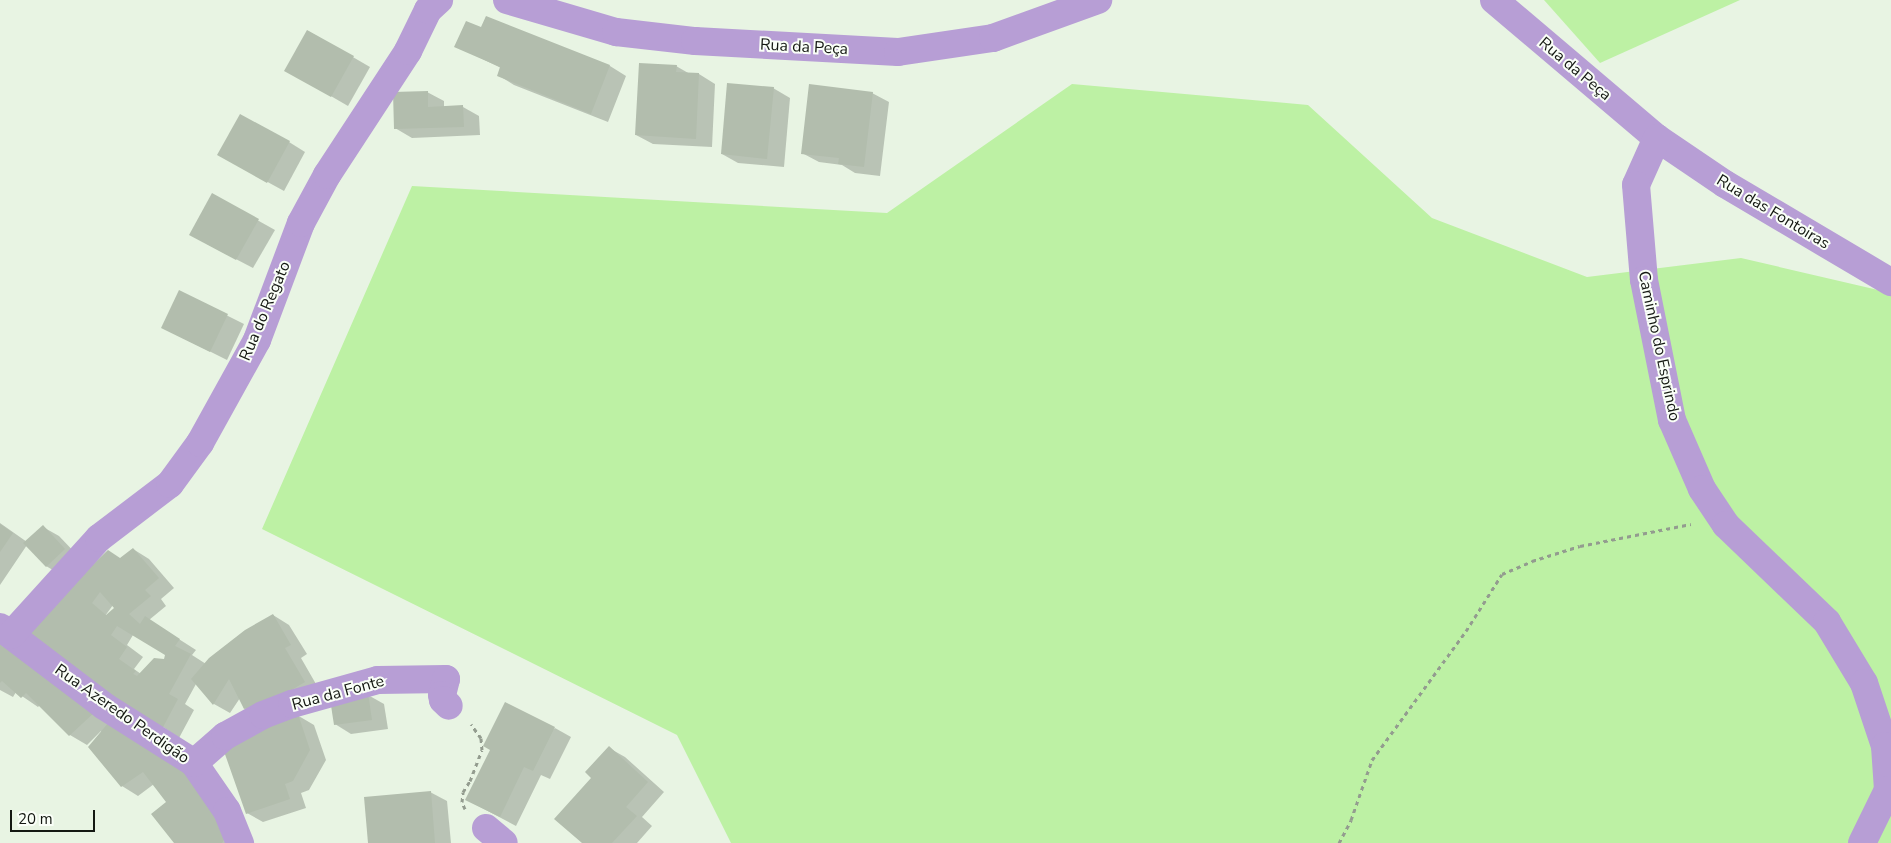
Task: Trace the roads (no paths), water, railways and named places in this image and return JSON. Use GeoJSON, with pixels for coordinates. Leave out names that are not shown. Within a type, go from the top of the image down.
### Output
{"type":"FeatureCollection","features":[{"type":"Feature","properties":{"kind":"street","name":"Rua do Regato"},"geometry":{"type":"LineString","coordinates":[[5,631],[100,538],[170,484],[200,443],[257,340],[301,223],[326,174],[408,51],[428,10],[439,0]]}},
{"type":"Feature","properties":{"kind":"street","name":"Rua da Peça"},"geometry":{"type":"LineString","coordinates":[[507,0],[538,4],[626,33],[695,41],[898,52],[993,38],[1098,0]]}},
{"type":"Feature","properties":{"kind":"street","name":"Rua da Peça"},"geometry":{"type":"LineString","coordinates":[[1494,0],[1656,138]]}},
{"type":"Feature","properties":{"kind":"street","name":"Rua das Fontoiras"},"geometry":{"type":"LineString","coordinates":[[1656,138],[1725,184],[1891,282]]}},
{"type":"Feature","properties":{"kind":"street","name":"Caminho do Esprindo"},"geometry":{"type":"LineString","coordinates":[[1656,138],[1636,185],[1644,280],[1672,420],[1702,489],[1726,525],[1827,622],[1864,684],[1885,746],[1888,790],[1862,843]]}},
{"type":"Feature","properties":{"kind":"street","name":"Rua Azeredo Perdigão"},"geometry":{"type":"LineString","coordinates":[[5,631],[104,706],[194,763],[227,811],[240,843]]}},
{"type":"Feature","properties":{"kind":"street","name":"Rua da Fonte"},"geometry":{"type":"LineString","coordinates":[[194,763],[225,736],[263,715],[378,680],[446,680],[442,695],[443,700],[449,706]]}}]}
